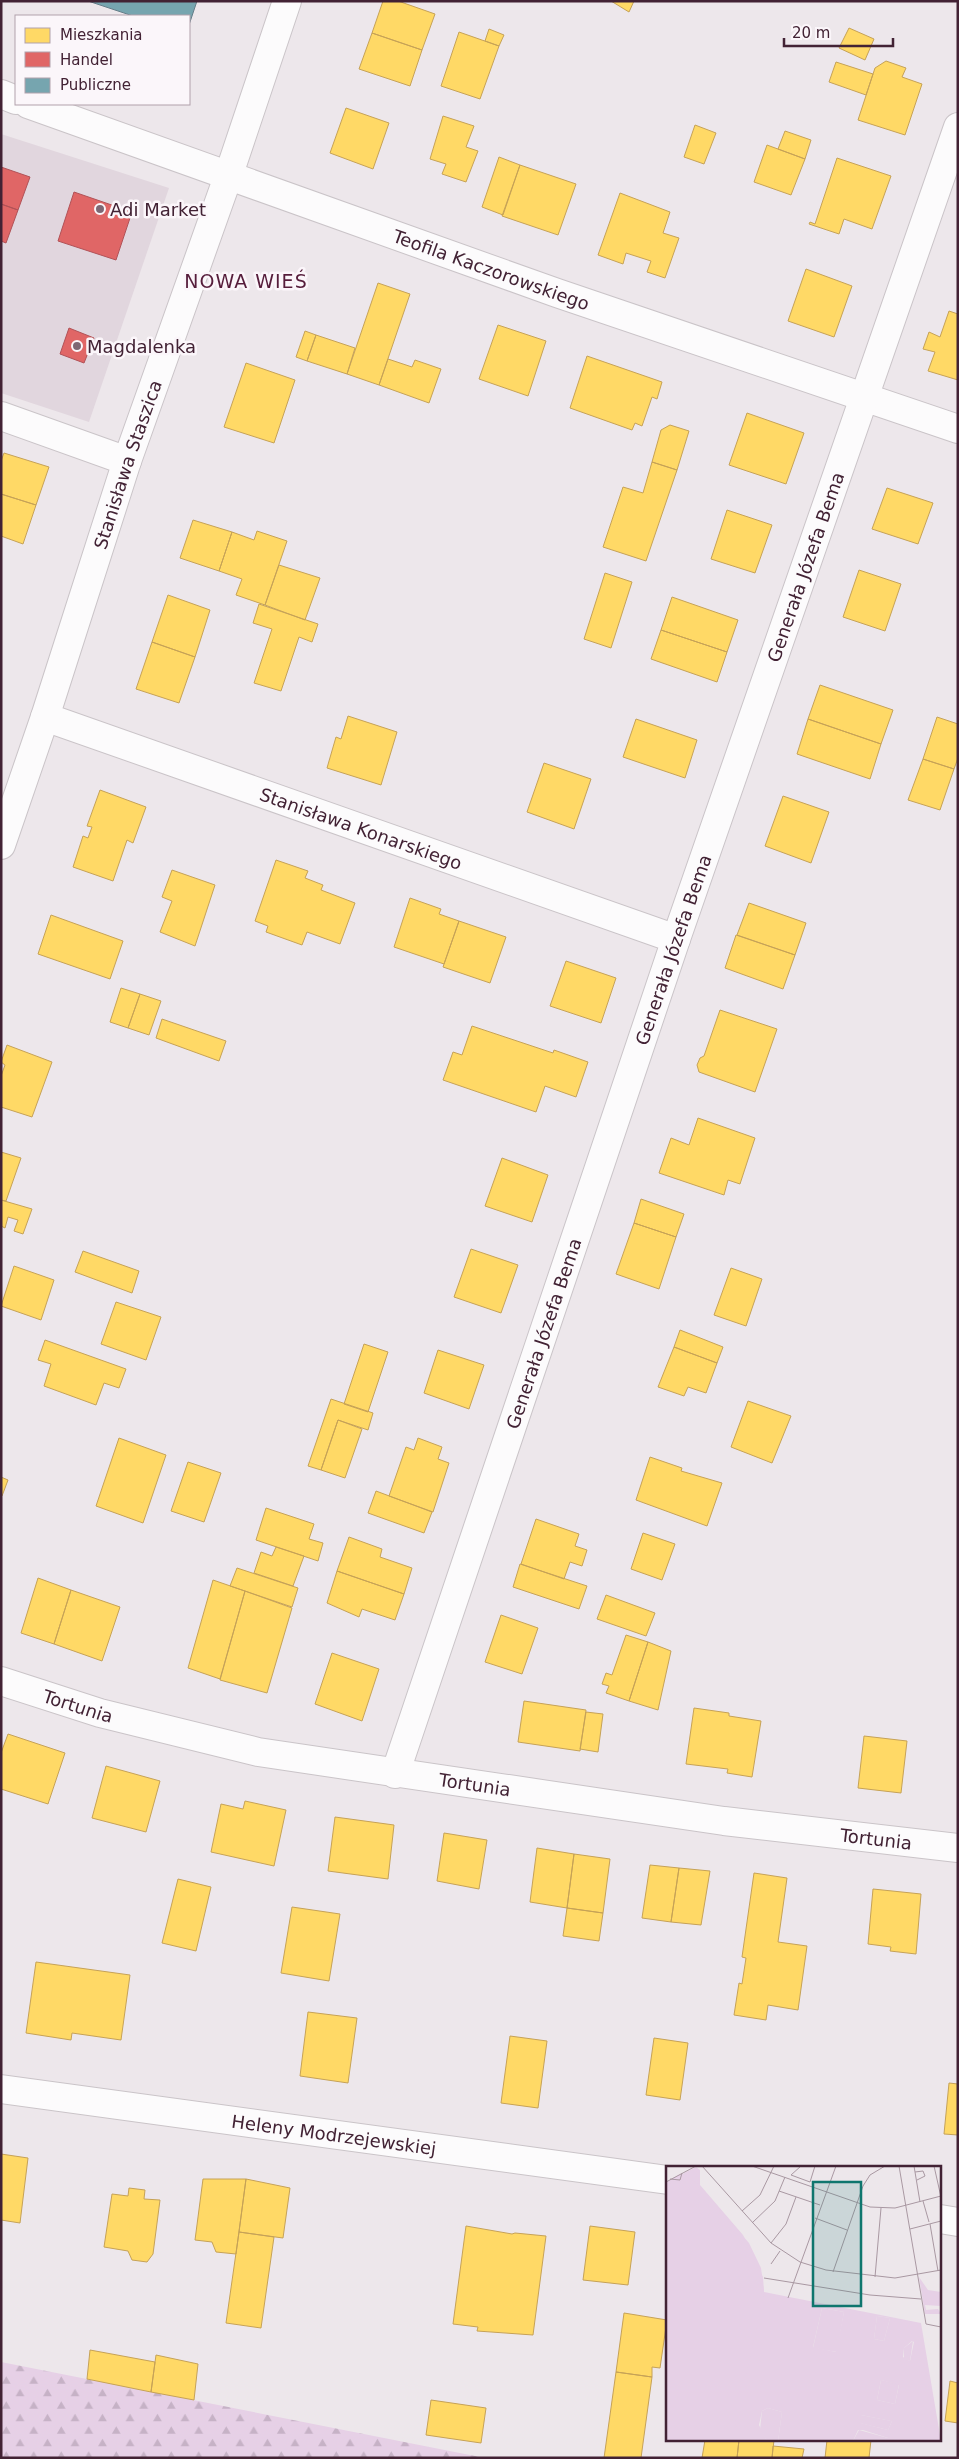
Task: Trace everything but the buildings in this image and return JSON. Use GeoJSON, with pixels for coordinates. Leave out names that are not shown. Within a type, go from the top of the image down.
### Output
{"type":"FeatureCollection","features":[{"type":"Feature","properties":{"kind":"street","name":"Stanisława Staszica"},"geometry":{"type":"LineString","coordinates":[[1,845],[45,717],[127,460],[229,174],[287,1]]}},
{"type":"Feature","properties":{"kind":"street"},"geometry":{"type":"LineString","coordinates":[[1,94],[15,100]]}},
{"type":"Feature","properties":{"kind":"street","name":"Teofila Kaczorowskiego"},"geometry":{"type":"LineString","coordinates":[[31,105],[229,174],[557,293],[958,429]]}},
{"type":"Feature","properties":{"kind":"street","name":"Generała Józefa Bema"},"geometry":{"type":"LineString","coordinates":[[395,1774],[676,939],[958,127]]}},
{"type":"Feature","properties":{"kind":"street"},"geometry":{"type":"LineString","coordinates":[[1,416],[127,460]]}},
{"type":"Feature","properties":{"kind":"street","name":"Stanisława Konarskiego"},"geometry":{"type":"LineString","coordinates":[[45,717],[676,939]]}},
{"type":"Feature","properties":{"kind":"street","name":"Tortunia"},"geometry":{"type":"LineString","coordinates":[[1,1681],[100,1713],[258,1752],[724,1822],[958,1848]]}},
{"type":"Feature","properties":{"kind":"street","name":"Heleny Modrzejewskiej"},"geometry":{"type":"LineString","coordinates":[[1,2089],[666,2180]]}},
{"type":"Feature","properties":{"kind":"street"},"geometry":{"type":"LineString","coordinates":[[942,2219],[958,2222]]}},
{"type":"Feature","properties":{"kind":"shaded area"},"geometry":{"type":"Polygon","coordinates":[[[1,134],[169,188],[89,422],[1,393],[1,134]]]}},
{"type":"Feature","properties":{"kind":"green space"},"geometry":{"type":"Polygon","coordinates":[[[1,2362],[485,2458],[1,2458],[1,2362]]]}},
{"type":"Feature","properties":{"kind":"place","name":"Adi Market"},"geometry":{"type":"Point","coordinates":[100,209]}},
{"type":"Feature","properties":{"kind":"place","name":"Magdalenka"},"geometry":{"type":"Point","coordinates":[77,346]}},
{"type":"Feature","properties":{"kind":"district","name":"NOWA WIEŚ"},"geometry":{"type":"Point","coordinates":[246,281]}}]}
